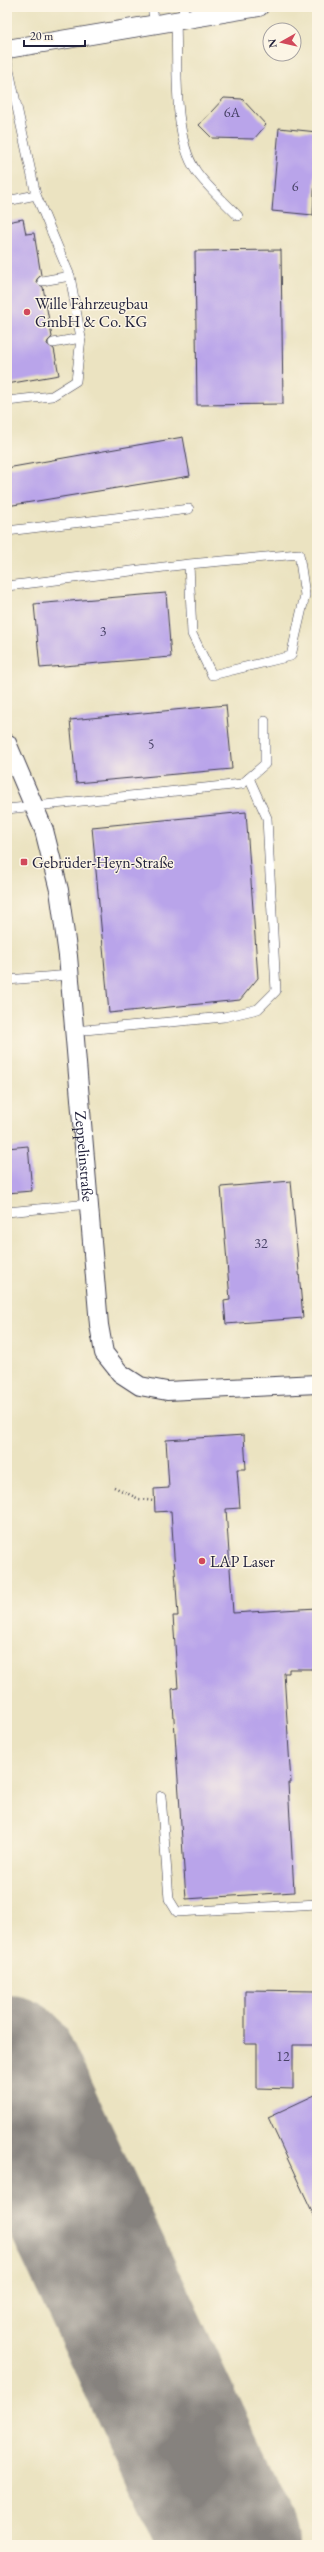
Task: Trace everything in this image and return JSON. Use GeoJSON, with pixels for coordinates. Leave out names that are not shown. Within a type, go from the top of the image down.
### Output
{"type":"FeatureCollection","features":[{"type":"Feature","properties":{"kind":"street"},"geometry":{"type":"LineString","coordinates":[[7,49],[153,15],[181,16],[259,7]]}},
{"type":"Feature","properties":{"kind":"street","name":"Zeppelinstraße"},"geometry":{"type":"LineString","coordinates":[[7,743],[44,830],[59,890],[70,976],[89,1204],[102,1346],[104,1353],[120,1373],[140,1386],[167,1391],[317,1384]]}},
{"type":"Feature","properties":{"kind":"lane"},"geometry":{"type":"LineString","coordinates":[[181,16],[180,120],[187,156],[196,172],[238,216]]}},
{"type":"Feature","properties":{"kind":"lane"},"geometry":{"type":"LineString","coordinates":[[7,61],[36,195],[70,276],[81,338],[76,381],[52,396],[7,401]]}},
{"type":"Feature","properties":{"kind":"lane"},"geometry":{"type":"LineString","coordinates":[[7,201],[36,195]]}},
{"type":"Feature","properties":{"kind":"lane"},"geometry":{"type":"LineString","coordinates":[[42,281],[70,276]]}},
{"type":"Feature","properties":{"kind":"lane"},"geometry":{"type":"LineString","coordinates":[[53,343],[81,338]]}},
{"type":"Feature","properties":{"kind":"lane"},"geometry":{"type":"LineString","coordinates":[[7,531],[189,509]]}},
{"type":"Feature","properties":{"kind":"lane"},"geometry":{"type":"LineString","coordinates":[[7,586],[189,564],[299,554],[305,595],[291,656],[212,675],[192,634],[189,564]]}},
{"type":"Feature","properties":{"kind":"lane"},"geometry":{"type":"LineString","coordinates":[[7,809],[242,784],[265,764],[265,722]]}},
{"type":"Feature","properties":{"kind":"lane"},"geometry":{"type":"LineString","coordinates":[[74,1031],[224,1017],[258,1010],[276,991],[267,818],[249,778]]}},
{"type":"Feature","properties":{"kind":"lane"},"geometry":{"type":"LineString","coordinates":[[7,980],[70,976]]}},
{"type":"Feature","properties":{"kind":"lane"},"geometry":{"type":"LineString","coordinates":[[7,1212],[89,1204]]}},
{"type":"Feature","properties":{"kind":"lane"},"geometry":{"type":"LineString","coordinates":[[161,1796],[169,1900],[177,1912],[317,1904]]}},
{"type":"Feature","properties":{"kind":"path"},"geometry":{"type":"LineString","coordinates":[[114,1487],[139,1499],[154,1501]]}},
{"type":"Feature","properties":{"kind":"building"},"geometry":{"type":"Polygon","coordinates":[[[224,98],[242,99],[266,125],[254,139],[212,138],[199,125],[224,98]]]}},
{"type":"Feature","properties":{"kind":"building"},"geometry":{"type":"Polygon","coordinates":[[[279,128],[317,132],[313,215],[272,211],[279,128]]]}},
{"type":"Feature","properties":{"kind":"building","name":"Wille Fahrzeugbau GmbH & Co. KG"},"geometry":{"type":"Polygon","coordinates":[[[23,219],[26,234],[34,233],[41,275],[36,282],[43,287],[52,337],[47,344],[54,349],[59,375],[7,384],[7,222],[23,219]]]}},
{"type":"Feature","properties":{"kind":"building"},"geometry":{"type":"Polygon","coordinates":[[[281,250],[283,404],[197,405],[195,251],[281,250]]]}},
{"type":"Feature","properties":{"kind":"building"},"geometry":{"type":"Polygon","coordinates":[[[183,437],[190,476],[7,506],[7,468],[183,437]]]}},
{"type":"Feature","properties":{"kind":"building"},"geometry":{"type":"Polygon","coordinates":[[[166,593],[171,657],[40,668],[34,604],[166,593]]]}},
{"type":"Feature","properties":{"kind":"building"},"geometry":{"type":"Polygon","coordinates":[[[226,705],[232,769],[76,783],[70,720],[226,705]]]}},
{"type":"Feature","properties":{"kind":"building"},"geometry":{"type":"Polygon","coordinates":[[[246,812],[258,978],[240,1000],[109,1013],[92,827],[246,812]]]}},
{"type":"Feature","properties":{"kind":"building"},"geometry":{"type":"Polygon","coordinates":[[[28,1146],[32,1191],[7,1193],[7,1148],[28,1146]]]}},
{"type":"Feature","properties":{"kind":"building"},"geometry":{"type":"Polygon","coordinates":[[[291,1181],[303,1318],[226,1324],[224,1301],[230,1300],[221,1187],[291,1181]]]}},
{"type":"Feature","properties":{"kind":"building"},"geometry":{"type":"Polygon","coordinates":[[[244,1435],[246,1469],[237,1469],[240,1508],[226,1509],[233,1613],[317,1608],[317,1669],[289,1669],[289,1673],[284,1673],[291,1783],[288,1783],[294,1892],[186,1899],[172,1689],[178,1688],[173,1616],[178,1616],[171,1511],[155,1512],[154,1489],[169,1488],[166,1440],[244,1435]]]}},
{"type":"Feature","properties":{"kind":"building"},"geometry":{"type":"Polygon","coordinates":[[[245,1990],[317,1991],[317,2045],[293,2045],[293,2089],[257,2088],[257,2044],[245,2044],[245,1990]]]}},
{"type":"Feature","properties":{"kind":"building"},"geometry":{"type":"Polygon","coordinates":[[[317,2094],[317,2222],[268,2117],[317,2094]]]}},
{"type":"Feature","properties":{"kind":"runway"},"geometry":{"type":"LineString","coordinates":[[7,2064],[231,2545]]}},
{"type":"Feature","properties":{"kind":"place","name":"Wille Fahrzeugbau GmbH & Co. KG"},"geometry":{"type":"Point","coordinates":[27,312]}},
{"type":"Feature","properties":{"kind":"place","name":"Gebrüder-Heyn-Straße"},"geometry":{"type":"Point","coordinates":[24,862]}},
{"type":"Feature","properties":{"kind":"place","name":"LAP Laser"},"geometry":{"type":"Point","coordinates":[202,1561]}}]}
